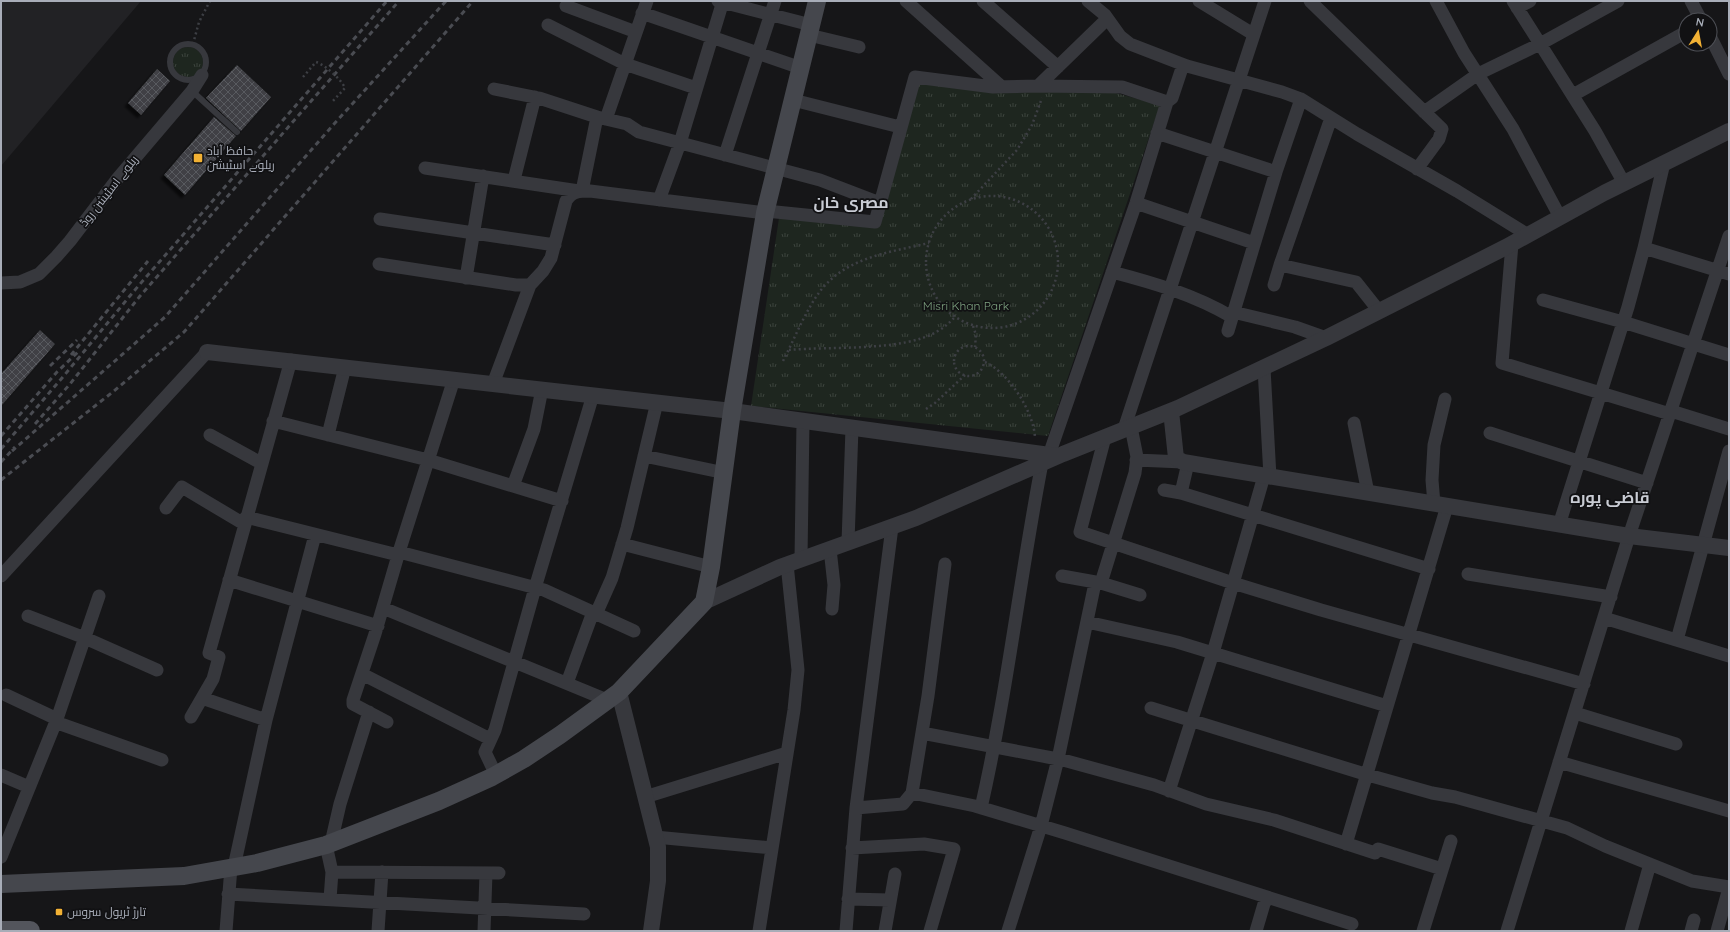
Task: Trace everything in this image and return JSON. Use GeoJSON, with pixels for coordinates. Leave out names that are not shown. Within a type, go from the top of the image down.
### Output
{"type":"FeatureCollection","features":[{"type":"Feature","properties":{"kind":"main road"},"geometry":{"type":"LineString","coordinates":[[1,884],[184,876],[233,867],[329,844],[439,801],[496,775],[524,759],[560,735],[613,696],[704,602],[711,567],[725,473],[732,410],[765,212],[817,1]]}},
{"type":"Feature","properties":{"kind":"main road"},"geometry":{"type":"LineString","coordinates":[[1,931],[30,931]]}},
{"type":"Feature","properties":{"kind":"street"},"geometry":{"type":"LineString","coordinates":[[580,191],[601,118],[625,64],[647,1]]}},
{"type":"Feature","properties":{"kind":"street"},"geometry":{"type":"LineString","coordinates":[[659,200],[680,143],[721,1],[771,15],[858,47]]}},
{"type":"Feature","properties":{"kind":"street"},"geometry":{"type":"LineString","coordinates":[[725,155],[775,1]]}},
{"type":"Feature","properties":{"kind":"street"},"geometry":{"type":"LineString","coordinates":[[906,1],[1002,87]]}},
{"type":"Feature","properties":{"kind":"street"},"geometry":{"type":"LineString","coordinates":[[983,1],[1058,67]]}},
{"type":"Feature","properties":{"kind":"street"},"geometry":{"type":"LineString","coordinates":[[1088,1],[1107,18],[1120,36],[1130,44],[1183,65],[1282,92],[1301,99],[1528,235]]}},
{"type":"Feature","properties":{"kind":"street"},"geometry":{"type":"LineString","coordinates":[[1199,1],[1253,34]]}},
{"type":"Feature","properties":{"kind":"street"},"geometry":{"type":"LineString","coordinates":[[1008,931],[1041,826],[1058,760],[1087,622],[1098,583],[1113,543],[1135,473],[1136,460],[1128,428],[1170,288],[1265,1]]}},
{"type":"Feature","properties":{"kind":"street"},"geometry":{"type":"LineString","coordinates":[[1310,1],[1442,129],[1439,139],[1417,169]]}},
{"type":"Feature","properties":{"kind":"street"},"geometry":{"type":"LineString","coordinates":[[1436,1],[1464,53],[1513,129],[1560,217]]}},
{"type":"Feature","properties":{"kind":"street"},"geometry":{"type":"LineString","coordinates":[[1530,1],[1515,4],[1595,131],[1624,183]]}},
{"type":"Feature","properties":{"kind":"street"},"geometry":{"type":"LineString","coordinates":[[1424,112],[1478,74],[1540,44],[1618,1]]}},
{"type":"Feature","properties":{"kind":"street"},"geometry":{"type":"LineString","coordinates":[[1690,1],[1696,12]]}},
{"type":"Feature","properties":{"kind":"street"},"geometry":{"type":"LineString","coordinates":[[566,6],[636,32]]}},
{"type":"Feature","properties":{"kind":"street"},"geometry":{"type":"LineString","coordinates":[[642,14],[801,68]]}},
{"type":"Feature","properties":{"kind":"street"},"geometry":{"type":"LineString","coordinates":[[1041,86],[1107,18]]}},
{"type":"Feature","properties":{"kind":"street"},"geometry":{"type":"LineString","coordinates":[[548,25],[625,64],[696,88]]}},
{"type":"Feature","properties":{"kind":"street"},"geometry":{"type":"LineString","coordinates":[[1573,96],[1678,37]]}},
{"type":"Feature","properties":{"kind":"street"},"geometry":{"type":"LineString","coordinates":[[1718,52],[1729,74]]}},
{"type":"Feature","properties":{"kind":"street"},"geometry":{"type":"LineString","coordinates":[[981,808],[994,748],[1022,575],[1046,457],[1136,203],[1166,102],[1172,98],[1183,65]]}},
{"type":"Feature","properties":{"kind":"street","name":"ریلوے اسٹیشن روڈ"},"geometry":{"type":"LineString","coordinates":[[1,283],[20,282],[39,274],[56,257],[118,178],[192,91],[202,75]]}},
{"type":"Feature","properties":{"kind":"street"},"geometry":{"type":"LineString","coordinates":[[425,168],[580,191],[765,212],[875,222],[915,77],[1002,87],[1122,87],[1166,102]]}},
{"type":"Feature","properties":{"kind":"street"},"geometry":{"type":"LineString","coordinates":[[494,89],[535,97],[601,118],[626,124],[639,132],[820,180],[880,203]]}},
{"type":"Feature","properties":{"kind":"street"},"geometry":{"type":"LineString","coordinates":[[514,180],[535,97]]}},
{"type":"Feature","properties":{"kind":"street"},"geometry":{"type":"LineString","coordinates":[[1228,331],[1276,172],[1301,99]]}},
{"type":"Feature","properties":{"kind":"street"},"geometry":{"type":"LineString","coordinates":[[793,100],[900,127]]}},
{"type":"Feature","properties":{"kind":"street"},"geometry":{"type":"LineString","coordinates":[[1274,285],[1331,118]]}},
{"type":"Feature","properties":{"kind":"street"},"geometry":{"type":"LineString","coordinates":[[704,602],[794,562],[916,518],[1046,457],[1105,437],[1171,411],[1326,338],[1512,244],[1624,183],[1729,130]]}},
{"type":"Feature","properties":{"kind":"street"},"geometry":{"type":"LineString","coordinates":[[1157,133],[1276,172]]}},
{"type":"Feature","properties":{"kind":"street"},"geometry":{"type":"LineString","coordinates":[[1559,525],[1623,322],[1644,248],[1664,163]]}},
{"type":"Feature","properties":{"kind":"street"},"geometry":{"type":"LineString","coordinates":[[466,278],[483,176]]}},
{"type":"Feature","properties":{"kind":"street"},"geometry":{"type":"LineString","coordinates":[[493,384],[530,285],[543,271],[551,258],[566,201],[570,194],[580,191]]}},
{"type":"Feature","properties":{"kind":"street"},"geometry":{"type":"LineString","coordinates":[[1136,203],[1254,243]]}},
{"type":"Feature","properties":{"kind":"street"},"geometry":{"type":"LineString","coordinates":[[380,219],[555,245]]}},
{"type":"Feature","properties":{"kind":"street"},"geometry":{"type":"LineString","coordinates":[[1507,931],[1629,536],[1693,345],[1723,272],[1729,236]]}},
{"type":"Feature","properties":{"kind":"street"},"geometry":{"type":"LineString","coordinates":[[1512,244],[1502,363],[1600,393],[1729,429]]}},
{"type":"Feature","properties":{"kind":"street"},"geometry":{"type":"LineString","coordinates":[[1644,248],[1723,272]]}},
{"type":"Feature","properties":{"kind":"street"},"geometry":{"type":"LineString","coordinates":[[379,264],[516,285],[530,285]]}},
{"type":"Feature","properties":{"kind":"street"},"geometry":{"type":"LineString","coordinates":[[1280,265],[1356,282],[1379,311]]}},
{"type":"Feature","properties":{"kind":"street"},"geometry":{"type":"LineString","coordinates":[[1112,272],[1170,288],[1233,314],[1295,326],[1326,338]]}},
{"type":"Feature","properties":{"kind":"street"},"geometry":{"type":"LineString","coordinates":[[1544,300],[1623,322],[1729,356]]}},
{"type":"Feature","properties":{"kind":"street"},"geometry":{"type":"LineString","coordinates":[[1,576],[207,352],[291,360],[732,410],[1046,457]]}},
{"type":"Feature","properties":{"kind":"street"},"geometry":{"type":"LineString","coordinates":[[191,717],[214,679],[219,657],[209,653],[291,360]]}},
{"type":"Feature","properties":{"kind":"street"},"geometry":{"type":"LineString","coordinates":[[328,435],[345,367]]}},
{"type":"Feature","properties":{"kind":"street"},"geometry":{"type":"LineString","coordinates":[[1169,791],[1213,654],[1253,515],[1267,476],[1264,368]]}},
{"type":"Feature","properties":{"kind":"street"},"geometry":{"type":"LineString","coordinates":[[387,722],[353,704],[353,700],[378,626],[399,553],[454,379]]}},
{"type":"Feature","properties":{"kind":"street"},"geometry":{"type":"LineString","coordinates":[[513,486],[534,429],[542,389]]}},
{"type":"Feature","properties":{"kind":"street"},"geometry":{"type":"LineString","coordinates":[[496,775],[485,752],[490,738],[495,730],[535,588],[593,395]]}},
{"type":"Feature","properties":{"kind":"street"},"geometry":{"type":"LineString","coordinates":[[1346,844],[1429,568],[1440,505],[1432,480],[1434,445],[1445,399]]}},
{"type":"Feature","properties":{"kind":"street"},"geometry":{"type":"LineString","coordinates":[[567,683],[595,613],[612,578],[622,544],[657,402]]}},
{"type":"Feature","properties":{"kind":"street"},"geometry":{"type":"LineString","coordinates":[[1171,411],[1176,458],[1185,463]]}},
{"type":"Feature","properties":{"kind":"street"},"geometry":{"type":"LineString","coordinates":[[273,421],[428,460],[562,500]]}},
{"type":"Feature","properties":{"kind":"street"},"geometry":{"type":"LineString","coordinates":[[759,931],[794,710],[798,670],[794,562],[803,421]]}},
{"type":"Feature","properties":{"kind":"street"},"geometry":{"type":"LineString","coordinates":[[1354,423],[1368,493]]}},
{"type":"Feature","properties":{"kind":"street"},"geometry":{"type":"LineString","coordinates":[[848,542],[852,428]]}},
{"type":"Feature","properties":{"kind":"street"},"geometry":{"type":"LineString","coordinates":[[1490,433],[1647,484]]}},
{"type":"Feature","properties":{"kind":"street"},"geometry":{"type":"LineString","coordinates":[[210,435],[261,463]]}},
{"type":"Feature","properties":{"kind":"street"},"geometry":{"type":"LineString","coordinates":[[1105,437],[1080,532],[1233,583],[1409,635],[1584,684]]}},
{"type":"Feature","properties":{"kind":"street"},"geometry":{"type":"LineString","coordinates":[[1677,640],[1729,451]]}},
{"type":"Feature","properties":{"kind":"street"},"geometry":{"type":"LineString","coordinates":[[644,456],[725,473]]}},
{"type":"Feature","properties":{"kind":"street"},"geometry":{"type":"LineString","coordinates":[[1136,460],[1185,463],[1629,536],[1729,548]]}},
{"type":"Feature","properties":{"kind":"street"},"geometry":{"type":"LineString","coordinates":[[1181,493],[1185,463]]}},
{"type":"Feature","properties":{"kind":"street"},"geometry":{"type":"LineString","coordinates":[[166,508],[182,487],[245,521],[399,553],[544,590],[634,632]]}},
{"type":"Feature","properties":{"kind":"street"},"geometry":{"type":"LineString","coordinates":[[1164,490],[1181,493],[1429,568]]}},
{"type":"Feature","properties":{"kind":"street"},"geometry":{"type":"LineString","coordinates":[[846,931],[856,808],[892,527]]}},
{"type":"Feature","properties":{"kind":"street"},"geometry":{"type":"LineString","coordinates":[[226,931],[228,894],[233,867],[266,720],[315,535]]}},
{"type":"Feature","properties":{"kind":"street"},"geometry":{"type":"LineString","coordinates":[[622,544],[711,567]]}},
{"type":"Feature","properties":{"kind":"street"},"geometry":{"type":"LineString","coordinates":[[830,549],[834,584],[832,609]]}},
{"type":"Feature","properties":{"kind":"street"},"geometry":{"type":"LineString","coordinates":[[856,808],[903,804],[912,792],[922,733],[945,564]]}},
{"type":"Feature","properties":{"kind":"street"},"geometry":{"type":"LineString","coordinates":[[1468,574],[1611,597]]}},
{"type":"Feature","properties":{"kind":"street"},"geometry":{"type":"LineString","coordinates":[[1062,576],[1098,583],[1140,595]]}},
{"type":"Feature","properties":{"kind":"street"},"geometry":{"type":"LineString","coordinates":[[229,580],[378,626]]}},
{"type":"Feature","properties":{"kind":"street"},"geometry":{"type":"LineString","coordinates":[[1,857],[56,720],[99,596]]}},
{"type":"Feature","properties":{"kind":"street"},"geometry":{"type":"LineString","coordinates":[[383,608],[567,683],[613,696],[646,798],[658,847],[658,881],[651,931]]}},
{"type":"Feature","properties":{"kind":"street"},"geometry":{"type":"LineString","coordinates":[[28,616],[85,638],[157,670]]}},
{"type":"Feature","properties":{"kind":"street"},"geometry":{"type":"LineString","coordinates":[[1604,618],[1729,656]]}},
{"type":"Feature","properties":{"kind":"street"},"geometry":{"type":"LineString","coordinates":[[1087,622],[1177,642],[1387,706]]}},
{"type":"Feature","properties":{"kind":"street"},"geometry":{"type":"LineString","coordinates":[[362,674],[490,738]]}},
{"type":"Feature","properties":{"kind":"street"},"geometry":{"type":"LineString","coordinates":[[6,695],[56,720],[162,760]]}},
{"type":"Feature","properties":{"kind":"street"},"geometry":{"type":"LineString","coordinates":[[202,698],[266,720]]}},
{"type":"Feature","properties":{"kind":"street"},"geometry":{"type":"LineString","coordinates":[[1151,708],[1368,775],[1567,828],[1605,846],[1692,881],[1729,888],[1717,931]]}},
{"type":"Feature","properties":{"kind":"street"},"geometry":{"type":"LineString","coordinates":[[330,899],[332,872],[329,844],[369,712]]}},
{"type":"Feature","properties":{"kind":"street"},"geometry":{"type":"LineString","coordinates":[[1575,713],[1676,744]]}},
{"type":"Feature","properties":{"kind":"street"},"geometry":{"type":"LineString","coordinates":[[922,733],[1058,760],[1154,785],[1206,804],[1274,820],[1375,853],[1378,849],[1442,869]]}},
{"type":"Feature","properties":{"kind":"street"},"geometry":{"type":"LineString","coordinates":[[646,798],[787,752]]}},
{"type":"Feature","properties":{"kind":"street"},"geometry":{"type":"LineString","coordinates":[[1559,762],[1729,811]]}},
{"type":"Feature","properties":{"kind":"street"},"geometry":{"type":"LineString","coordinates":[[1,775],[29,788]]}},
{"type":"Feature","properties":{"kind":"street"},"geometry":{"type":"LineString","coordinates":[[912,792],[981,808],[1352,924]]}},
{"type":"Feature","properties":{"kind":"street"},"geometry":{"type":"LineString","coordinates":[[656,836],[772,848]]}},
{"type":"Feature","properties":{"kind":"street"},"geometry":{"type":"LineString","coordinates":[[1423,931],[1451,841]]}},
{"type":"Feature","properties":{"kind":"street"},"geometry":{"type":"LineString","coordinates":[[852,848],[924,844],[954,849],[930,931]]}},
{"type":"Feature","properties":{"kind":"street"},"geometry":{"type":"LineString","coordinates":[[1631,931],[1650,864]]}},
{"type":"Feature","properties":{"kind":"street"},"geometry":{"type":"LineString","coordinates":[[332,872],[492,873],[485,908],[484,931]]}},
{"type":"Feature","properties":{"kind":"street"},"geometry":{"type":"LineString","coordinates":[[378,931],[382,872]]}},
{"type":"Feature","properties":{"kind":"street"},"geometry":{"type":"LineString","coordinates":[[885,931],[895,874]]}},
{"type":"Feature","properties":{"kind":"street"},"geometry":{"type":"LineString","coordinates":[[228,894],[584,914]]}},
{"type":"Feature","properties":{"kind":"street"},"geometry":{"type":"LineString","coordinates":[[1256,931],[1266,897]]}},
{"type":"Feature","properties":{"kind":"street"},"geometry":{"type":"LineString","coordinates":[[848,899],[890,900]]}},
{"type":"Feature","properties":{"kind":"lane"},"geometry":{"type":"LineString","coordinates":[[182,44],[193,44],[202,50],[205,56],[206,66],[202,75],[190,80],[184,80],[174,74],[169,65],[170,56],[176,46],[182,44]]}},
{"type":"Feature","properties":{"kind":"lane"},"geometry":{"type":"LineString","coordinates":[[192,91],[236,132]]}},
{"type":"Feature","properties":{"kind":"path"},"geometry":{"type":"LineString","coordinates":[[193,44],[199,22],[210,1]]}},
{"type":"Feature","properties":{"kind":"path"},"geometry":{"type":"LineString","coordinates":[[303,77],[316,62],[330,72],[342,83],[345,88],[332,102]]}},
{"type":"Feature","properties":{"kind":"path"},"geometry":{"type":"LineString","coordinates":[[971,199],[1017,150],[1024,140],[1039,107],[1041,86]]}},
{"type":"Feature","properties":{"kind":"path"},"geometry":{"type":"LineString","coordinates":[[982,196],[1004,196],[1016,199],[1035,211],[1050,228],[1057,247],[1059,267],[1054,286],[1048,298],[1044,304],[1030,317],[1012,326],[992,328],[973,326],[955,317],[941,304],[931,288],[926,269],[926,256],[929,243],[934,230],[941,219],[951,210],[971,199],[982,196]]}},
{"type":"Feature","properties":{"kind":"path"},"geometry":{"type":"LineString","coordinates":[[783,361],[812,303],[821,290],[838,274],[857,262],[870,257],[929,243]]}},
{"type":"Feature","properties":{"kind":"path"},"geometry":{"type":"LineString","coordinates":[[789,350],[879,346],[905,342],[938,331],[955,317]]}},
{"type":"Feature","properties":{"kind":"path"},"geometry":{"type":"LineString","coordinates":[[973,326],[975,328],[976,335],[975,347]]}},
{"type":"Feature","properties":{"kind":"path"},"geometry":{"type":"LineString","coordinates":[[971,346],[975,347],[982,353],[985,362],[983,368],[975,375],[965,375],[956,369],[954,360],[955,355],[961,348],[971,346]]}},
{"type":"Feature","properties":{"kind":"path"},"geometry":{"type":"LineString","coordinates":[[985,362],[990,364],[1007,378],[1018,393],[1034,426],[1046,457]]}},
{"type":"Feature","properties":{"kind":"path"},"geometry":{"type":"LineString","coordinates":[[926,408],[935,403],[965,375]]}},
{"type":"Feature","properties":{"kind":"shaded area"},"geometry":{"type":"Polygon","coordinates":[[[1,1],[141,1],[1,166],[1,1]]]}},
{"type":"Feature","properties":{"kind":"green space"},"geometry":{"type":"Polygon","coordinates":[[[188,47],[199,51],[203,62],[199,73],[188,77],[177,73],[173,62],[177,51],[188,47]]]}},
{"type":"Feature","properties":{"kind":"green space","name":"Misri Khan Park"},"geometry":{"type":"Polygon","coordinates":[[[918,82],[1112,92],[1160,105],[1048,436],[751,406],[779,218],[877,226],[918,82]]]}},
{"type":"Feature","properties":{"kind":"building"},"geometry":{"type":"Polygon","coordinates":[[[237,65],[271,97],[241,131],[206,98],[237,65]]]}},
{"type":"Feature","properties":{"kind":"building"},"geometry":{"type":"Polygon","coordinates":[[[157,69],[170,81],[141,115],[128,103],[157,69]]]}},
{"type":"Feature","properties":{"kind":"building","name":"حافظ آباد ریلوے اسٹیشن"},"geometry":{"type":"Polygon","coordinates":[[[214,117],[236,136],[185,195],[164,175],[214,117]]]}},
{"type":"Feature","properties":{"kind":"building"},"geometry":{"type":"Polygon","coordinates":[[[40,330],[55,344],[1,406],[1,374],[40,330]]]}},
{"type":"Feature","properties":{"kind":"railway"},"geometry":{"type":"LineString","coordinates":[[1,449],[134,291],[387,1]]}},
{"type":"Feature","properties":{"kind":"railway"},"geometry":{"type":"LineString","coordinates":[[35,424],[70,384],[140,296],[399,1]]}},
{"type":"Feature","properties":{"kind":"railway"},"geometry":{"type":"LineString","coordinates":[[12,451],[165,317],[334,124],[446,1]]}},
{"type":"Feature","properties":{"kind":"railway"},"geometry":{"type":"LineString","coordinates":[[1,480],[114,391],[184,332],[473,1]]}},
{"type":"Feature","properties":{"kind":"railway"},"geometry":{"type":"LineString","coordinates":[[71,355],[148,261]]}},
{"type":"Feature","properties":{"kind":"railway"},"geometry":{"type":"LineString","coordinates":[[50,366],[77,340]]}},
{"type":"Feature","properties":{"kind":"railway"},"geometry":{"type":"LineString","coordinates":[[1,436],[57,372],[78,352]]}},
{"type":"Feature","properties":{"kind":"railway"},"geometry":{"type":"LineString","coordinates":[[1,462],[15,447]]}},
{"type":"Feature","properties":{"kind":"place","name":"حافظ آباد ریلوے اسٹیشن"},"geometry":{"type":"Point","coordinates":[198,158]}},
{"type":"Feature","properties":{"kind":"place","name":"تارڑ ٹریول سروس"},"geometry":{"type":"Point","coordinates":[59,912]}},
{"type":"Feature","properties":{"kind":"district","name":"مصری خان"},"geometry":{"type":"Point","coordinates":[851,202]}},
{"type":"Feature","properties":{"kind":"district","name":"قاضی پورہ"},"geometry":{"type":"Point","coordinates":[1610,497]}}]}
